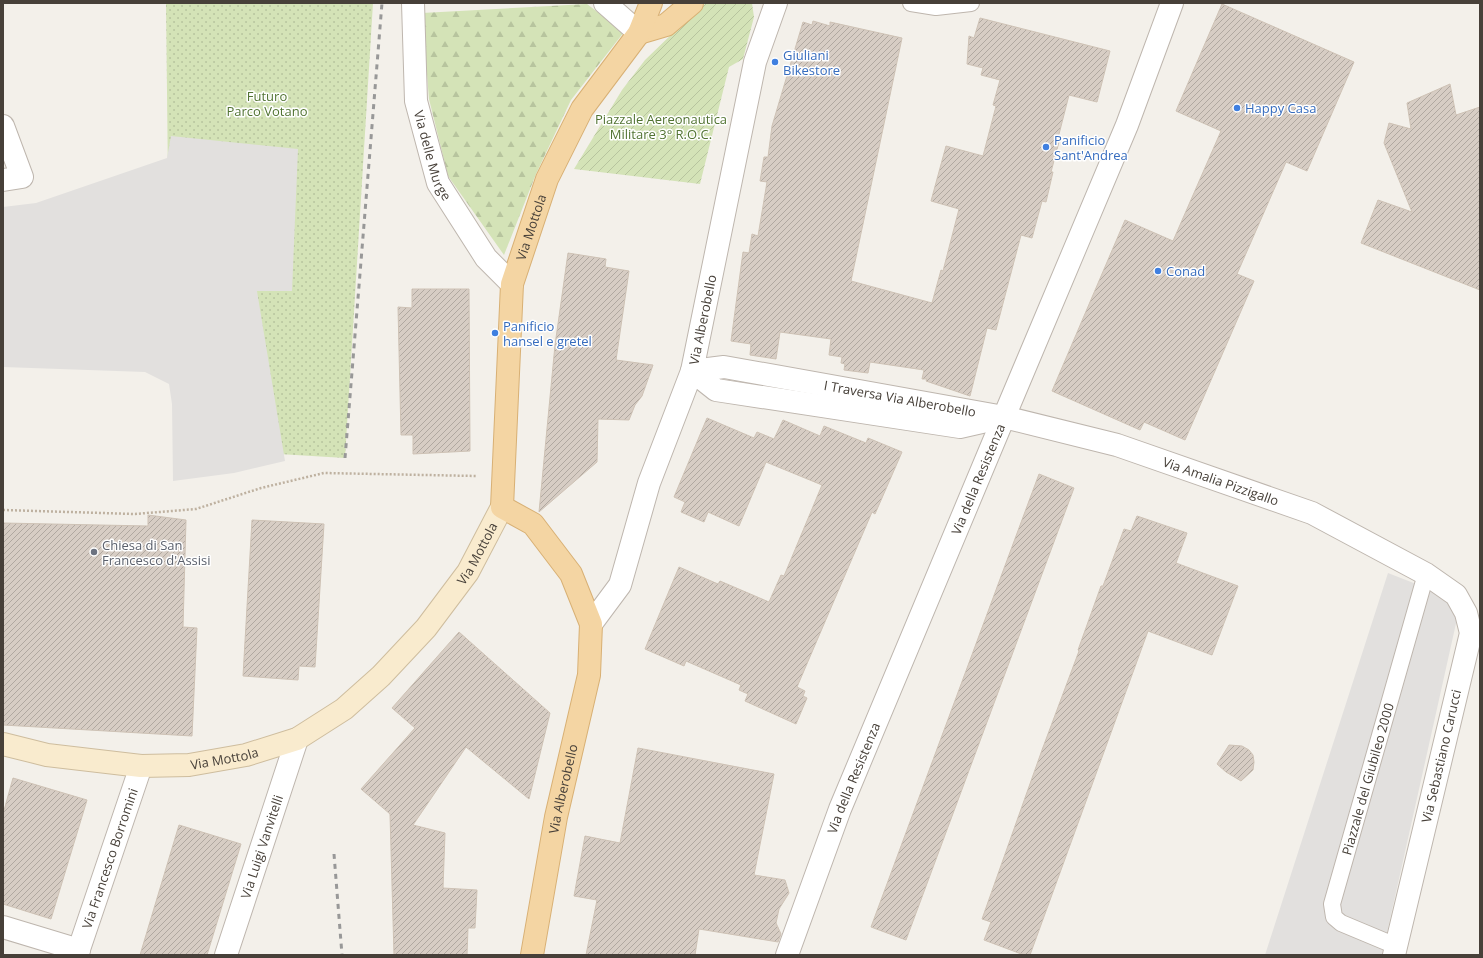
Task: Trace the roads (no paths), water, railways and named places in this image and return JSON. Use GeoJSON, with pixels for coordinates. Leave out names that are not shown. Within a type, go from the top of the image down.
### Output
{"type":"FeatureCollection","features":[{"type":"Feature","properties":{"kind":"main road","name":"Via Mottola"},"geometry":{"type":"LineString","coordinates":[[502,507],[512,284],[547,178],[582,108],[639,32],[651,3]]}},
{"type":"Feature","properties":{"kind":"main road"},"geometry":{"type":"LineString","coordinates":[[639,32],[666,25],[692,3]]}},
{"type":"Feature","properties":{"kind":"main road","name":"Via Alberobello"},"geometry":{"type":"LineString","coordinates":[[502,507],[533,524],[571,574],[591,624],[589,675],[556,817],[532,955]]}},
{"type":"Feature","properties":{"kind":"street","name":"Via delle Murge"},"geometry":{"type":"LineString","coordinates":[[413,3],[416,101],[438,183],[486,258],[512,284]]}},
{"type":"Feature","properties":{"kind":"street"},"geometry":{"type":"LineString","coordinates":[[605,3],[639,32]]}},
{"type":"Feature","properties":{"kind":"street","name":"Via Alberobello"},"geometry":{"type":"LineString","coordinates":[[591,624],[620,585],[649,483],[692,371],[755,62],[776,3]]}},
{"type":"Feature","properties":{"kind":"street","name":"Via della Resistenza"},"geometry":{"type":"LineString","coordinates":[[787,955],[840,809],[1127,125],[1172,3]]}},
{"type":"Feature","properties":{"kind":"street"},"geometry":{"type":"LineString","coordinates":[[3,126],[22,177],[3,180]]}},
{"type":"Feature","properties":{"kind":"street","name":"I Traversa Via Alberobello"},"geometry":{"type":"LineString","coordinates":[[692,371],[724,367],[1004,416]]}},
{"type":"Feature","properties":{"kind":"street","name":"Via Amalia Pizzigallo"},"geometry":{"type":"LineString","coordinates":[[1004,416],[1117,445],[1312,513],[1426,574]]}},
{"type":"Feature","properties":{"kind":"street","name":"Via Mottola"},"geometry":{"type":"LineString","coordinates":[[4,748],[47,755],[141,766],[190,765],[246,755],[296,739],[344,709],[381,676],[426,628],[468,572],[502,507]]}},
{"type":"Feature","properties":{"kind":"street","name":"Via Sebastiano Carucci"},"geometry":{"type":"LineString","coordinates":[[1395,951],[1471,633],[1466,613],[1456,595],[1426,574]]}},
{"type":"Feature","properties":{"kind":"street","name":"Via Luigi Vanvitelli"},"geometry":{"type":"LineString","coordinates":[[226,955],[296,739]]}},
{"type":"Feature","properties":{"kind":"street","name":"Via Francesco Borromini"},"geometry":{"type":"LineString","coordinates":[[3,927],[78,952],[141,766]]}},
{"type":"Feature","properties":{"kind":"lane"},"geometry":{"type":"LineString","coordinates":[[911,3],[936,7],[971,3]]}},
{"type":"Feature","properties":{"kind":"lane","name":"Piazzale del Giubileo 2000"},"geometry":{"type":"LineString","coordinates":[[1395,951],[1341,923],[1334,917],[1332,904],[1426,574]]}},
{"type":"Feature","properties":{"kind":"railway"},"geometry":{"type":"LineString","coordinates":[[345,458],[382,3]]}},
{"type":"Feature","properties":{"kind":"railway"},"geometry":{"type":"LineString","coordinates":[[334,854],[342,955]]}},
{"type":"Feature","properties":{"kind":"place","name":"Giuliani Bikestore"},"geometry":{"type":"Point","coordinates":[775,62]}},
{"type":"Feature","properties":{"kind":"place","name":"Happy Casa"},"geometry":{"type":"Point","coordinates":[1237,108]}},
{"type":"Feature","properties":{"kind":"place","name":"Panificio Sant'Andrea"},"geometry":{"type":"Point","coordinates":[1046,147]}},
{"type":"Feature","properties":{"kind":"place","name":"Conad"},"geometry":{"type":"Point","coordinates":[1158,271]}},
{"type":"Feature","properties":{"kind":"place","name":"Panificio hansel e gretel"},"geometry":{"type":"Point","coordinates":[495,333]}},
{"type":"Feature","properties":{"kind":"place","name":"Chiesa di San Francesco d'Assisi"},"geometry":{"type":"Point","coordinates":[94,552]}},
{"type":"Feature","properties":{"kind":"park label","name":"Futuro Parco Votano"},"geometry":{"type":"Point","coordinates":[267,104]}},
{"type":"Feature","properties":{"kind":"park label","name":"Piazzale Aereonautica Militare 3° R.O.C."},"geometry":{"type":"Point","coordinates":[661,126]}}]}
